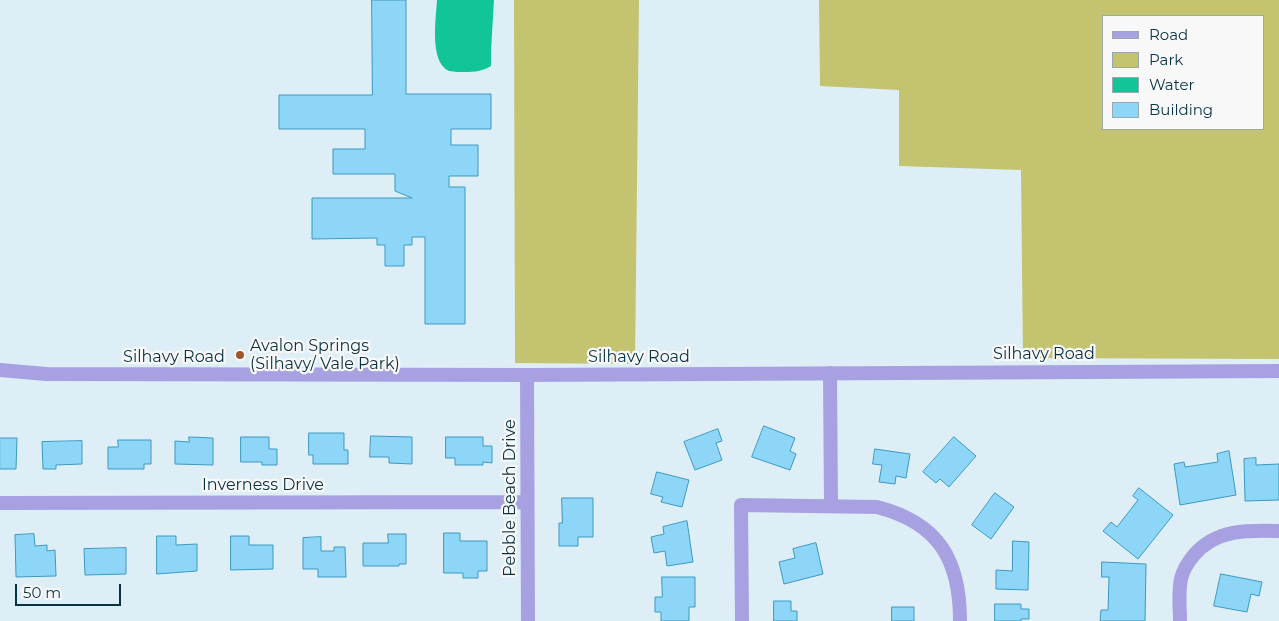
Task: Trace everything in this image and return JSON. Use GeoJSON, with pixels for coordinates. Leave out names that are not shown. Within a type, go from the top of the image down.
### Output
{"type":"FeatureCollection","features":[{"type":"Feature","properties":{"kind":"street","name":"Silhavy Road"},"geometry":{"type":"LineString","coordinates":[[0,370],[46,374],[527,375],[1279,371]]}},
{"type":"Feature","properties":{"kind":"street"},"geometry":{"type":"LineString","coordinates":[[830,373],[831,506]]}},
{"type":"Feature","properties":{"kind":"street","name":"Pebble Beach Drive"},"geometry":{"type":"LineString","coordinates":[[527,375],[528,621]]}},
{"type":"Feature","properties":{"kind":"street","name":"Inverness Drive"},"geometry":{"type":"LineString","coordinates":[[0,503],[527,502]]}},
{"type":"Feature","properties":{"kind":"street"},"geometry":{"type":"LineString","coordinates":[[742,621],[741,505],[877,507],[894,511],[911,519],[927,530],[942,547],[952,565],[958,584],[960,621]]}},
{"type":"Feature","properties":{"kind":"street"},"geometry":{"type":"LineString","coordinates":[[1180,621],[1179,595],[1181,577],[1188,563],[1198,550],[1213,539],[1229,533],[1246,530],[1279,531]]}},
{"type":"Feature","properties":{"kind":"green space"},"geometry":{"type":"Polygon","coordinates":[[[514,0],[639,0],[635,364],[515,363],[514,0]]]}},
{"type":"Feature","properties":{"kind":"green space"},"geometry":{"type":"Polygon","coordinates":[[[819,0],[1279,0],[1279,359],[1023,358],[1021,170],[899,166],[899,90],[820,86],[819,0]]]}},
{"type":"Feature","properties":{"kind":"water"},"geometry":{"type":"Polygon","coordinates":[[[437,0],[494,0],[491,66],[479,71],[455,72],[449,71],[443,66],[436,49],[435,39],[437,0]]]}},
{"type":"Feature","properties":{"kind":"building"},"geometry":{"type":"Polygon","coordinates":[[[372,0],[406,0],[406,94],[491,94],[491,129],[451,129],[451,145],[478,145],[478,176],[449,176],[449,187],[465,187],[465,324],[425,324],[425,237],[412,237],[412,245],[404,245],[404,266],[385,266],[385,245],[377,245],[377,238],[312,239],[312,198],[412,198],[395,191],[395,174],[333,174],[333,149],[365,149],[365,129],[279,129],[279,95],[372,95],[372,0]]]}},
{"type":"Feature","properties":{"kind":"building"},"geometry":{"type":"Polygon","coordinates":[[[764,426],[795,438],[790,451],[796,454],[790,470],[752,457],[764,426]]]}},
{"type":"Feature","properties":{"kind":"building"},"geometry":{"type":"Polygon","coordinates":[[[718,429],[722,441],[716,443],[722,460],[695,470],[684,442],[718,429]]]}},
{"type":"Feature","properties":{"kind":"building"},"geometry":{"type":"Polygon","coordinates":[[[309,433],[344,433],[344,450],[348,450],[348,464],[313,464],[313,455],[309,455],[309,433]]]}},
{"type":"Feature","properties":{"kind":"building"},"geometry":{"type":"Polygon","coordinates":[[[371,436],[412,437],[412,464],[389,463],[389,457],[370,457],[371,436]]]}},
{"type":"Feature","properties":{"kind":"building"},"geometry":{"type":"Polygon","coordinates":[[[189,437],[213,438],[213,465],[175,464],[175,441],[189,442],[189,437]]]}},
{"type":"Feature","properties":{"kind":"building"},"geometry":{"type":"Polygon","coordinates":[[[241,437],[269,437],[269,449],[277,449],[277,465],[262,465],[262,462],[241,462],[241,437]]]}},
{"type":"Feature","properties":{"kind":"building"},"geometry":{"type":"Polygon","coordinates":[[[446,437],[483,437],[483,446],[492,446],[492,463],[483,462],[483,465],[455,465],[455,458],[446,458],[446,437]]]}},
{"type":"Feature","properties":{"kind":"building"},"geometry":{"type":"Polygon","coordinates":[[[954,437],[976,456],[949,487],[940,479],[936,483],[923,472],[954,437]]]}},
{"type":"Feature","properties":{"kind":"building"},"geometry":{"type":"Polygon","coordinates":[[[0,438],[17,438],[16,469],[0,469],[0,438]]]}},
{"type":"Feature","properties":{"kind":"building"},"geometry":{"type":"Polygon","coordinates":[[[118,440],[151,440],[151,464],[144,464],[144,469],[108,469],[108,447],[118,447],[118,440]]]}},
{"type":"Feature","properties":{"kind":"building"},"geometry":{"type":"Polygon","coordinates":[[[82,441],[82,464],[56,465],[56,469],[43,469],[42,442],[82,441]]]}},
{"type":"Feature","properties":{"kind":"building"},"geometry":{"type":"Polygon","coordinates":[[[875,449],[910,454],[906,478],[896,476],[895,484],[879,482],[882,465],[873,464],[875,449]]]}},
{"type":"Feature","properties":{"kind":"building"},"geometry":{"type":"Polygon","coordinates":[[[1229,451],[1236,495],[1180,505],[1174,464],[1184,462],[1185,467],[1218,462],[1217,454],[1229,451]]]}},
{"type":"Feature","properties":{"kind":"building"},"geometry":{"type":"Polygon","coordinates":[[[1256,458],[1256,465],[1279,464],[1279,500],[1245,501],[1244,459],[1256,458]]]}},
{"type":"Feature","properties":{"kind":"building"},"geometry":{"type":"Polygon","coordinates":[[[657,472],[689,480],[682,507],[661,502],[663,497],[651,494],[657,472]]]}},
{"type":"Feature","properties":{"kind":"building"},"geometry":{"type":"Polygon","coordinates":[[[1139,488],[1173,515],[1138,559],[1103,531],[1111,522],[1117,527],[1138,500],[1133,496],[1139,488]]]}},
{"type":"Feature","properties":{"kind":"building"},"geometry":{"type":"Polygon","coordinates":[[[995,493],[1014,507],[991,539],[972,525],[995,493]]]}},
{"type":"Feature","properties":{"kind":"building"},"geometry":{"type":"Polygon","coordinates":[[[562,498],[593,498],[593,537],[578,537],[578,546],[559,546],[559,523],[562,523],[562,498]]]}},
{"type":"Feature","properties":{"kind":"building"},"geometry":{"type":"Polygon","coordinates":[[[687,521],[693,562],[667,566],[665,551],[654,553],[651,537],[664,534],[663,527],[687,521]]]}},
{"type":"Feature","properties":{"kind":"building"},"geometry":{"type":"Polygon","coordinates":[[[444,533],[460,533],[460,541],[487,541],[487,571],[478,571],[478,578],[463,578],[463,573],[444,573],[444,533]]]}},
{"type":"Feature","properties":{"kind":"building"},"geometry":{"type":"Polygon","coordinates":[[[34,534],[35,546],[47,545],[47,551],[55,550],[56,576],[16,577],[15,535],[34,534]]]}},
{"type":"Feature","properties":{"kind":"building"},"geometry":{"type":"Polygon","coordinates":[[[388,534],[406,534],[406,564],[399,564],[399,566],[363,566],[363,543],[388,543],[388,534]]]}},
{"type":"Feature","properties":{"kind":"building"},"geometry":{"type":"Polygon","coordinates":[[[157,536],[176,536],[176,545],[197,544],[197,571],[157,574],[157,536]]]}},
{"type":"Feature","properties":{"kind":"building"},"geometry":{"type":"Polygon","coordinates":[[[231,536],[249,536],[249,545],[273,545],[273,569],[231,570],[231,536]]]}},
{"type":"Feature","properties":{"kind":"building"},"geometry":{"type":"Polygon","coordinates":[[[321,537],[321,551],[334,551],[334,547],[345,547],[346,577],[318,577],[318,569],[303,569],[303,538],[321,537]]]}},
{"type":"Feature","properties":{"kind":"building"},"geometry":{"type":"Polygon","coordinates":[[[1013,541],[1029,542],[1028,590],[996,589],[996,570],[1012,571],[1013,541]]]}},
{"type":"Feature","properties":{"kind":"building"},"geometry":{"type":"Polygon","coordinates":[[[816,543],[823,574],[784,584],[779,562],[795,558],[793,549],[816,543]]]}},
{"type":"Feature","properties":{"kind":"building"},"geometry":{"type":"Polygon","coordinates":[[[126,548],[126,574],[85,575],[84,549],[126,548]]]}},
{"type":"Feature","properties":{"kind":"building"},"geometry":{"type":"Polygon","coordinates":[[[1102,562],[1146,564],[1145,621],[1100,621],[1101,610],[1108,610],[1109,577],[1102,577],[1102,562]]]}},
{"type":"Feature","properties":{"kind":"building"},"geometry":{"type":"Polygon","coordinates":[[[1221,574],[1262,582],[1259,596],[1251,594],[1247,612],[1214,606],[1221,574]]]}},
{"type":"Feature","properties":{"kind":"building"},"geometry":{"type":"Polygon","coordinates":[[[662,577],[695,577],[695,607],[689,607],[689,621],[661,621],[661,612],[655,612],[655,597],[662,597],[662,577]]]}},
{"type":"Feature","properties":{"kind":"building"},"geometry":{"type":"Polygon","coordinates":[[[774,601],[791,601],[791,611],[797,611],[797,621],[774,621],[774,601]]]}},
{"type":"Feature","properties":{"kind":"building"},"geometry":{"type":"Polygon","coordinates":[[[995,604],[1021,604],[1021,609],[1029,609],[1029,619],[1021,619],[1021,621],[995,621],[995,604]]]}},
{"type":"Feature","properties":{"kind":"building"},"geometry":{"type":"Polygon","coordinates":[[[892,607],[914,607],[914,621],[892,621],[892,607]]]}},
{"type":"Feature","properties":{"kind":"place","name":"Avalon Springs (Silhavy/ Vale Park)"},"geometry":{"type":"Point","coordinates":[240,355]}}]}
